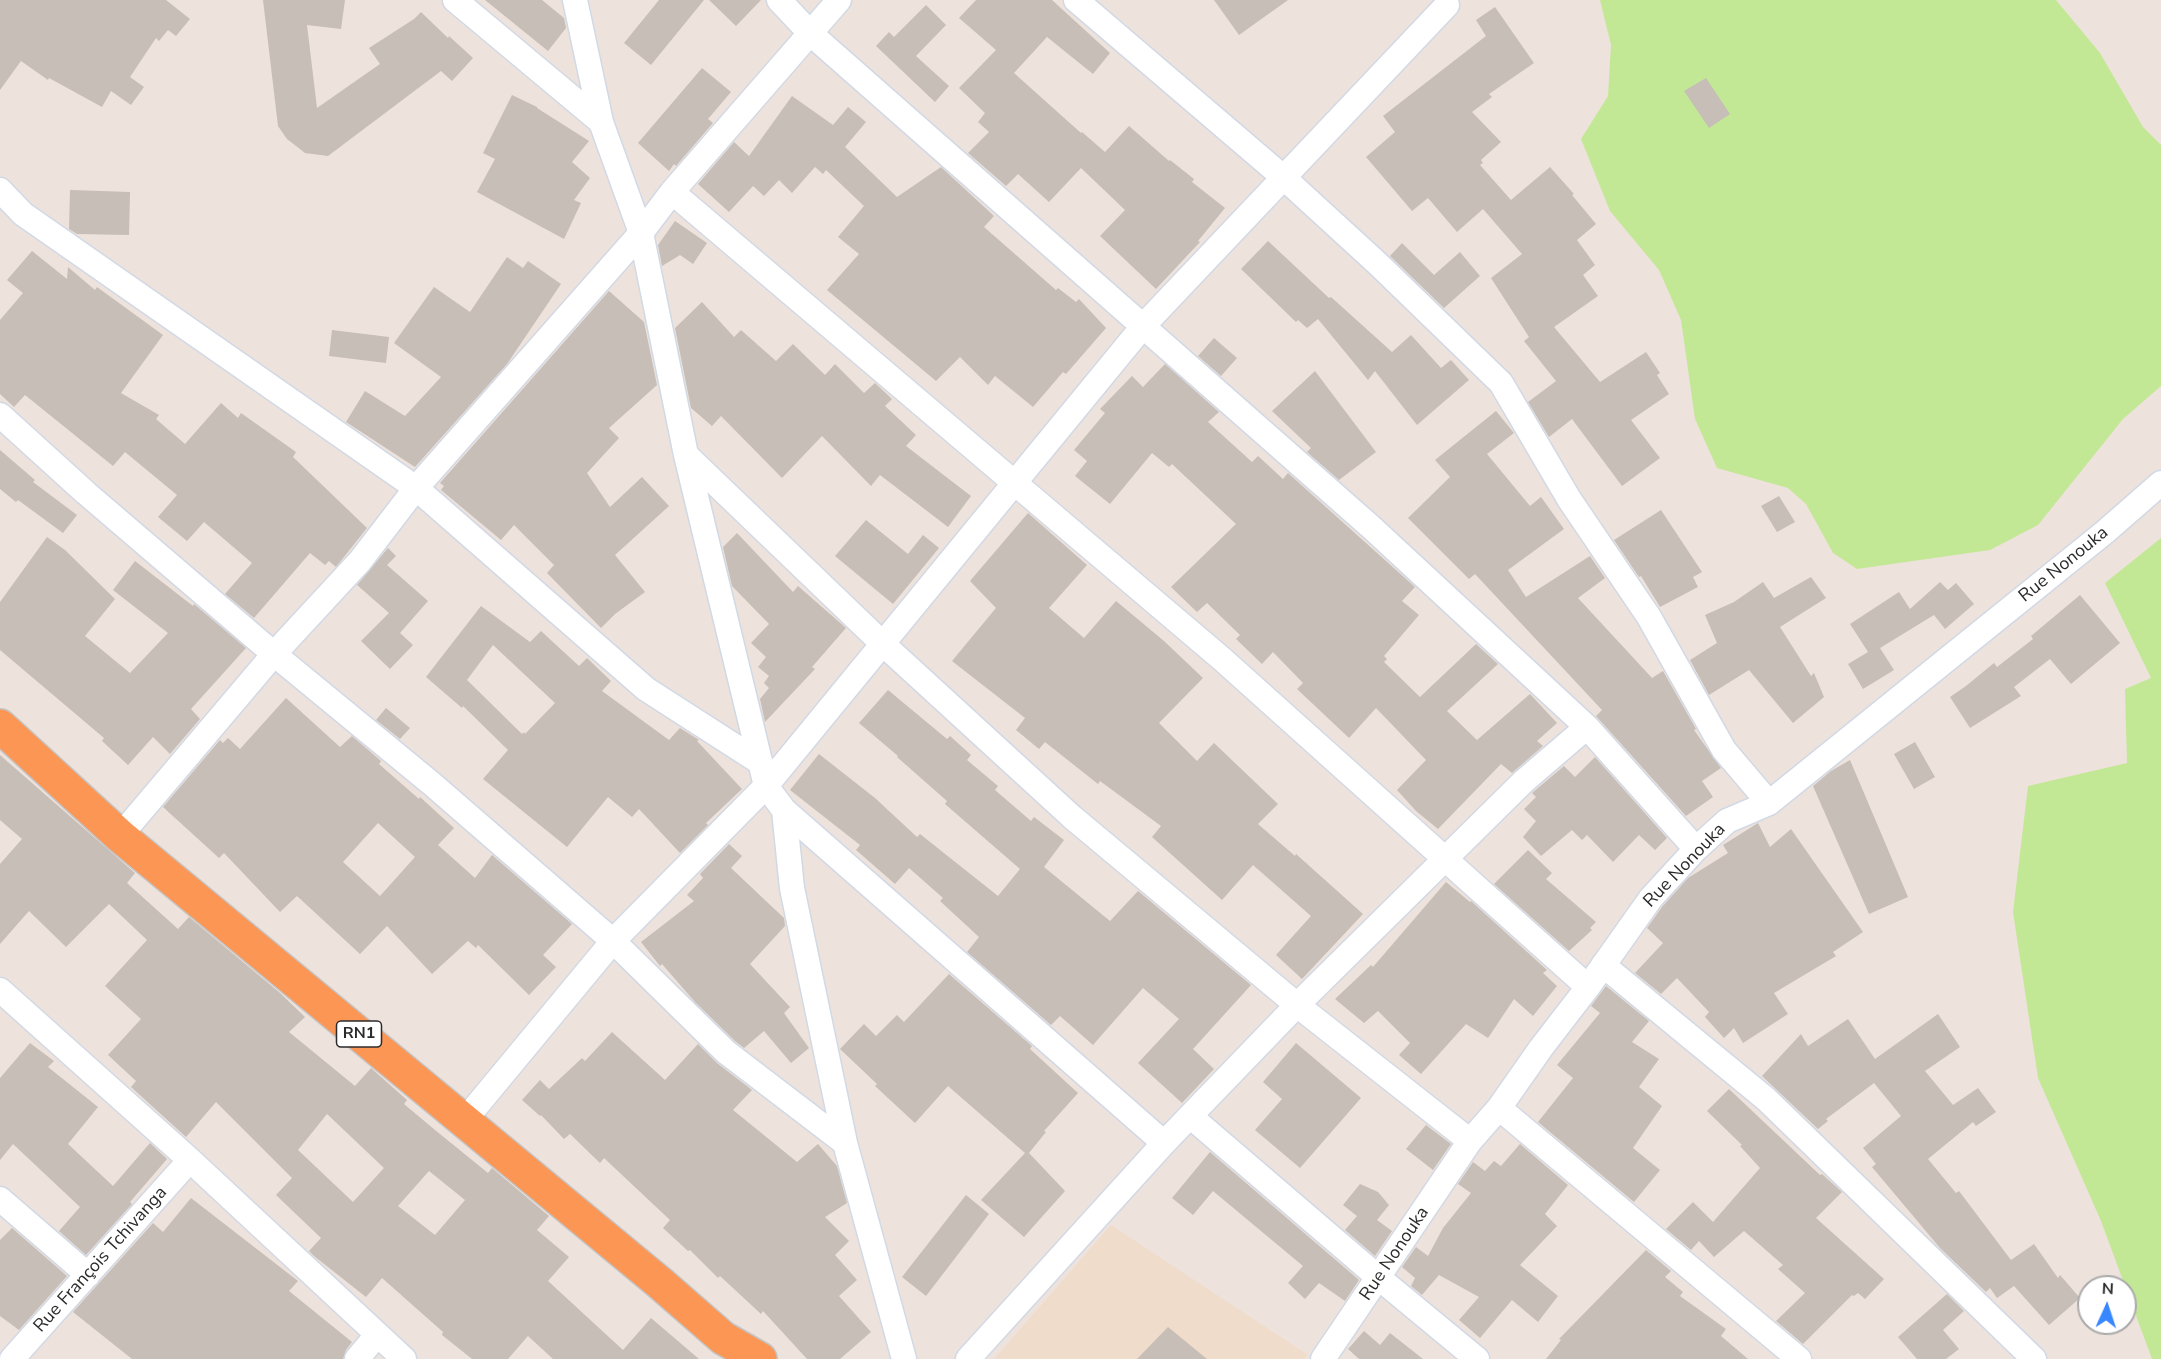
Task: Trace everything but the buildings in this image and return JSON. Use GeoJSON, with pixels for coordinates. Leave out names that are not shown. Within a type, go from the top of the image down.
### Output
{"type":"FeatureCollection","features":[{"type":"Feature","properties":{"kind":"highway","name":"RN1"},"geometry":{"type":"LineString","coordinates":[[0,726],[120,836],[660,1283],[729,1349],[760,1359]]}},
{"type":"Feature","properties":{"kind":"street"},"geometry":{"type":"LineString","coordinates":[[455,0],[601,122]]}},
{"type":"Feature","properties":{"kind":"street"},"geometry":{"type":"LineString","coordinates":[[574,0],[601,122],[641,233],[686,455],[764,774],[784,810],[1164,1143]]}},
{"type":"Feature","properties":{"kind":"street"},"geometry":{"type":"LineString","coordinates":[[779,0],[811,34],[1371,527],[1587,727],[1696,849]]}},
{"type":"Feature","properties":{"kind":"street"},"geometry":{"type":"LineString","coordinates":[[120,836],[274,654],[360,561],[416,488],[641,233],[672,192],[839,0]]}},
{"type":"Feature","properties":{"kind":"street"},"geometry":{"type":"LineString","coordinates":[[1076,0],[1283,177],[1377,263],[1501,383],[1569,499],[1649,617],[1724,750],[1769,803]]}},
{"type":"Feature","properties":{"kind":"street"},"geometry":{"type":"LineString","coordinates":[[464,1121],[613,941],[883,644],[1144,325],[1447,5]]}},
{"type":"Feature","properties":{"kind":"street"},"geometry":{"type":"LineString","coordinates":[[0,190],[23,214],[416,488],[646,688],[764,774]]}},
{"type":"Feature","properties":{"kind":"street"},"geometry":{"type":"LineString","coordinates":[[672,192],[1222,659],[1588,987]]}},
{"type":"Feature","properties":{"kind":"street"},"geometry":{"type":"LineString","coordinates":[[0,415],[86,493],[274,654],[432,784],[613,941],[726,1052],[845,1143]]}},
{"type":"Feature","properties":{"kind":"street"},"geometry":{"type":"LineString","coordinates":[[686,455],[883,644],[1072,817],[1297,1005],[1470,1141]]}},
{"type":"Feature","properties":{"kind":"street","name":"Rue Nonouka"},"geometry":{"type":"LineString","coordinates":[[1323,1359],[1470,1141],[1499,1108],[1651,898],[1696,849],[1727,821],[1769,803],[2105,532],[2161,483]]}},
{"type":"Feature","properties":{"kind":"street"},"geometry":{"type":"LineString","coordinates":[[968,1359],[1164,1143],[1297,1005],[1524,781],[1587,727]]}},
{"type":"Feature","properties":{"kind":"street"},"geometry":{"type":"LineString","coordinates":[[784,810],[792,888],[845,1143],[904,1359]]}},
{"type":"Feature","properties":{"kind":"street"},"geometry":{"type":"LineString","coordinates":[[1604,965],[1766,1099],[2034,1359]]}},
{"type":"Feature","properties":{"kind":"street"},"geometry":{"type":"LineString","coordinates":[[0,990],[190,1160],[404,1359]]}},
{"type":"Feature","properties":{"kind":"street"},"geometry":{"type":"LineString","coordinates":[[1499,1108],[1798,1359]]}},
{"type":"Feature","properties":{"kind":"street"},"geometry":{"type":"LineString","coordinates":[[1190,1116],[1477,1359]]}},
{"type":"Feature","properties":{"kind":"street","name":"Rue François Tchivanga"},"geometry":{"type":"LineString","coordinates":[[12,1359],[190,1160]]}},
{"type":"Feature","properties":{"kind":"street"},"geometry":{"type":"LineString","coordinates":[[0,1199],[88,1275]]}},
{"type":"Feature","properties":{"kind":"street"},"geometry":{"type":"LineString","coordinates":[[357,1359],[377,1335]]}},
{"type":"Feature","properties":{"kind":"shaded area"},"geometry":{"type":"Polygon","coordinates":[[[1111,1225],[1308,1355],[1304,1359],[994,1359],[1111,1225]]]}},
{"type":"Feature","properties":{"kind":"green space"},"geometry":{"type":"Polygon","coordinates":[[[1600,0],[2056,0],[2100,53],[2143,127],[2161,145],[2161,386],[2123,419],[2038,525],[1990,550],[1857,569],[1833,553],[1806,504],[1788,488],[1717,468],[1695,419],[1681,320],[1659,270],[1610,211],[1581,139],[1608,96],[1611,45],[1600,0]]]}},
{"type":"Feature","properties":{"kind":"green space"},"geometry":{"type":"Polygon","coordinates":[[[2161,538],[2161,1359],[2152,1359],[2137,1318],[2137,1275],[2121,1275],[2101,1221],[2038,1078],[2013,912],[2028,786],[2127,763],[2125,689],[2151,678],[2105,583],[2161,538]]]}}]}
